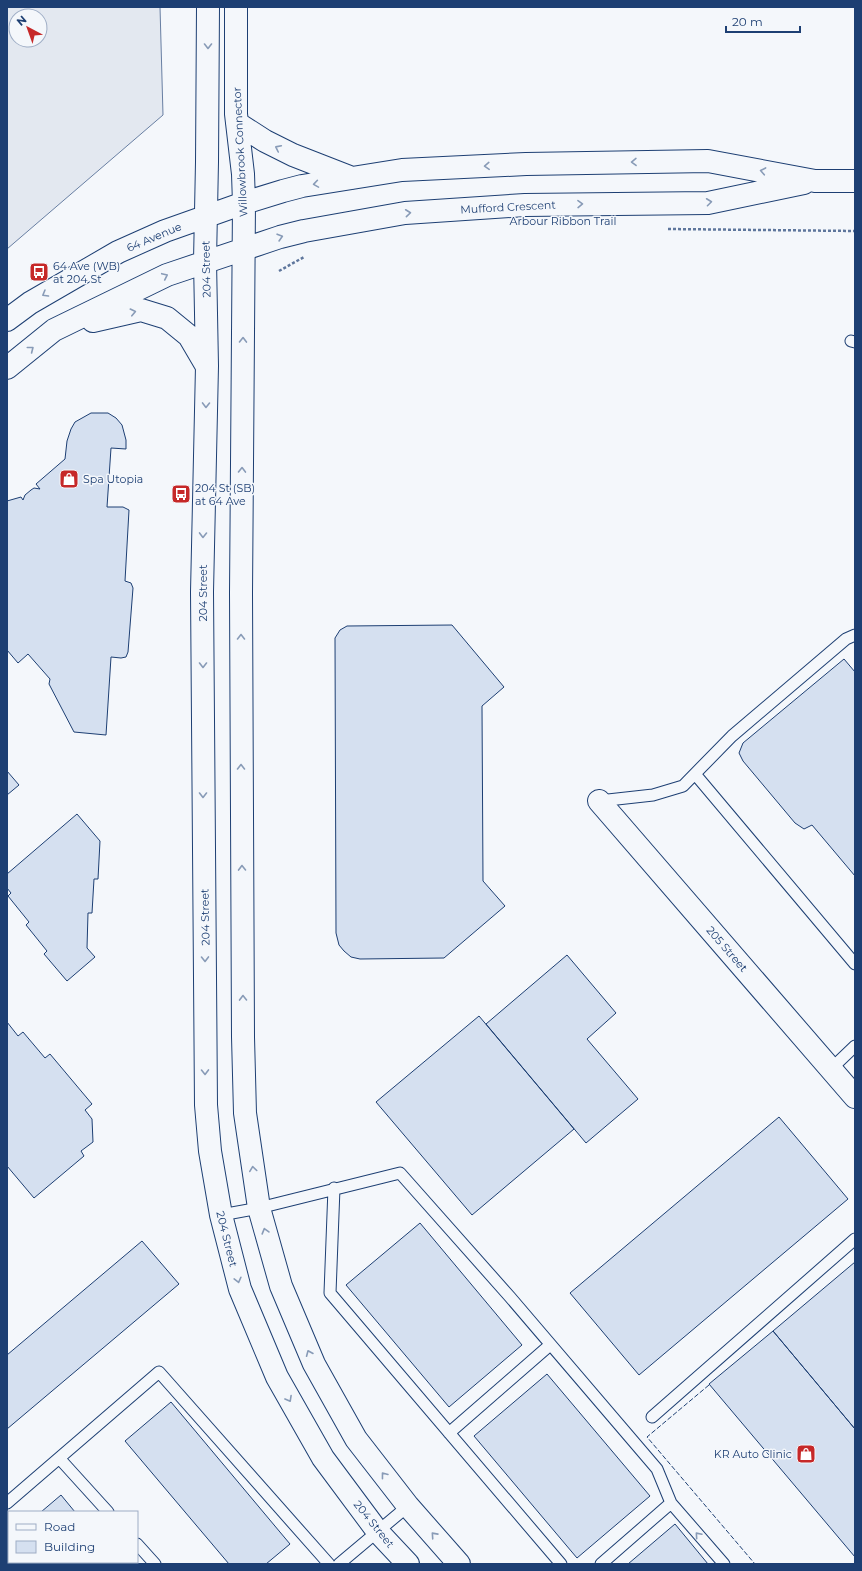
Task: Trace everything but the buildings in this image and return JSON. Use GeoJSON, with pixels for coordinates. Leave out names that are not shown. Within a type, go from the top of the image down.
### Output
{"type":"FeatureCollection","features":[{"type":"Feature","properties":{"kind":"main road"},"geometry":{"type":"LineString","coordinates":[[205,216],[208,146],[208,7]]}},
{"type":"Feature","properties":{"kind":"main road","name":"Willowbrook Connector"},"geometry":{"type":"LineString","coordinates":[[236,7],[236,114],[243,174],[243,249]]}},
{"type":"Feature","properties":{"kind":"main road"},"geometry":{"type":"LineString","coordinates":[[237,123],[266,141],[293,155],[353,178]]}},
{"type":"Feature","properties":{"kind":"main road","name":"Mufford Crescent"},"geometry":{"type":"LineString","coordinates":[[244,203],[283,191],[402,170],[526,164],[708,161],[815,181],[855,181]]}},
{"type":"Feature","properties":{"kind":"main road","name":"Mufford Crescent"},"geometry":{"type":"LineString","coordinates":[[205,261],[280,237],[304,231],[405,213],[525,205],[708,203],[815,181]]}},
{"type":"Feature","properties":{"kind":"main road","name":"64 Avenue"},"geometry":{"type":"LineString","coordinates":[[7,320],[30,303],[118,252],[165,231],[244,203]]}},
{"type":"Feature","properties":{"kind":"main road","name":"204 Street"},"geometry":{"type":"LineString","coordinates":[[205,216],[207,366],[202,592],[206,1105],[210,1151],[221,1215],[240,1289],[277,1377],[323,1458],[378,1532],[408,1564]]}},
{"type":"Feature","properties":{"kind":"main road"},"geometry":{"type":"LineString","coordinates":[[243,249],[241,609],[244,1105],[258,1208],[281,1286],[314,1364],[356,1439],[408,1506],[459,1564]]}},
{"type":"Feature","properties":{"kind":"main road"},"geometry":{"type":"LineString","coordinates":[[7,368],[54,330],[168,275],[205,261]]}},
{"type":"Feature","properties":{"kind":"main road"},"geometry":{"type":"LineString","coordinates":[[54,330],[141,310],[167,318],[189,336],[207,366]]}},
{"type":"Feature","properties":{"kind":"main road","name":"205 Street"},"geometry":{"type":"LineString","coordinates":[[599,801],[855,1097]]}},
{"type":"Feature","properties":{"kind":"lane"},"geometry":{"type":"LineString","coordinates":[[599,801],[660,793],[683,786],[732,736],[846,639],[855,635]]}},
{"type":"Feature","properties":{"kind":"lane"},"geometry":{"type":"LineString","coordinates":[[695,774],[855,964]]}},
{"type":"Feature","properties":{"kind":"lane"},"geometry":{"type":"LineString","coordinates":[[831,1069],[855,1046]]}},
{"type":"Feature","properties":{"kind":"lane"},"geometry":{"type":"LineString","coordinates":[[221,1215],[258,1208],[400,1172],[657,1469],[671,1503],[724,1564]]}},
{"type":"Feature","properties":{"kind":"lane"},"geometry":{"type":"LineString","coordinates":[[334,1188],[330,1293],[561,1564]]}},
{"type":"Feature","properties":{"kind":"lane"},"geometry":{"type":"LineString","coordinates":[[652,1416],[855,1239]]}},
{"type":"Feature","properties":{"kind":"lane"},"geometry":{"type":"LineString","coordinates":[[449,1433],[550,1345]]}},
{"type":"Feature","properties":{"kind":"lane"},"geometry":{"type":"LineString","coordinates":[[7,1503],[159,1372],[329,1564]]}},
{"type":"Feature","properties":{"kind":"lane"},"geometry":{"type":"LineString","coordinates":[[59,1458],[107,1511]]}},
{"type":"Feature","properties":{"kind":"lane"},"geometry":{"type":"LineString","coordinates":[[601,1564],[671,1503]]}},
{"type":"Feature","properties":{"kind":"lane"},"geometry":{"type":"LineString","coordinates":[[339,1564],[408,1506]]}},
{"type":"Feature","properties":{"kind":"lane"},"geometry":{"type":"LineString","coordinates":[[138,1545],[155,1564]]}},
{"type":"Feature","properties":{"kind":"path"},"geometry":{"type":"LineString","coordinates":[[668,229],[855,231]]}},
{"type":"Feature","properties":{"kind":"path"},"geometry":{"type":"LineString","coordinates":[[278,271],[296,260],[309,255]]}},
{"type":"Feature","properties":{"kind":"shaded area"},"geometry":{"type":"Polygon","coordinates":[[[7,7],[160,7],[163,115],[7,249],[7,7]]]}},
{"type":"Feature","properties":{"kind":"fence"},"geometry":{"type":"LineString","coordinates":[[709,1385],[647,1437],[755,1564]]}},
{"type":"Feature","properties":{"kind":"place","name":"64 Ave (WB) at 204 St"},"geometry":{"type":"Point","coordinates":[39,272]}},
{"type":"Feature","properties":{"kind":"place","name":"Spa Utopia"},"geometry":{"type":"Point","coordinates":[69,479]}},
{"type":"Feature","properties":{"kind":"place","name":"204 St (SB) at 64 Ave"},"geometry":{"type":"Point","coordinates":[181,494]}},
{"type":"Feature","properties":{"kind":"place","name":"KR Auto Clinic"},"geometry":{"type":"Point","coordinates":[806,1454]}}]}
